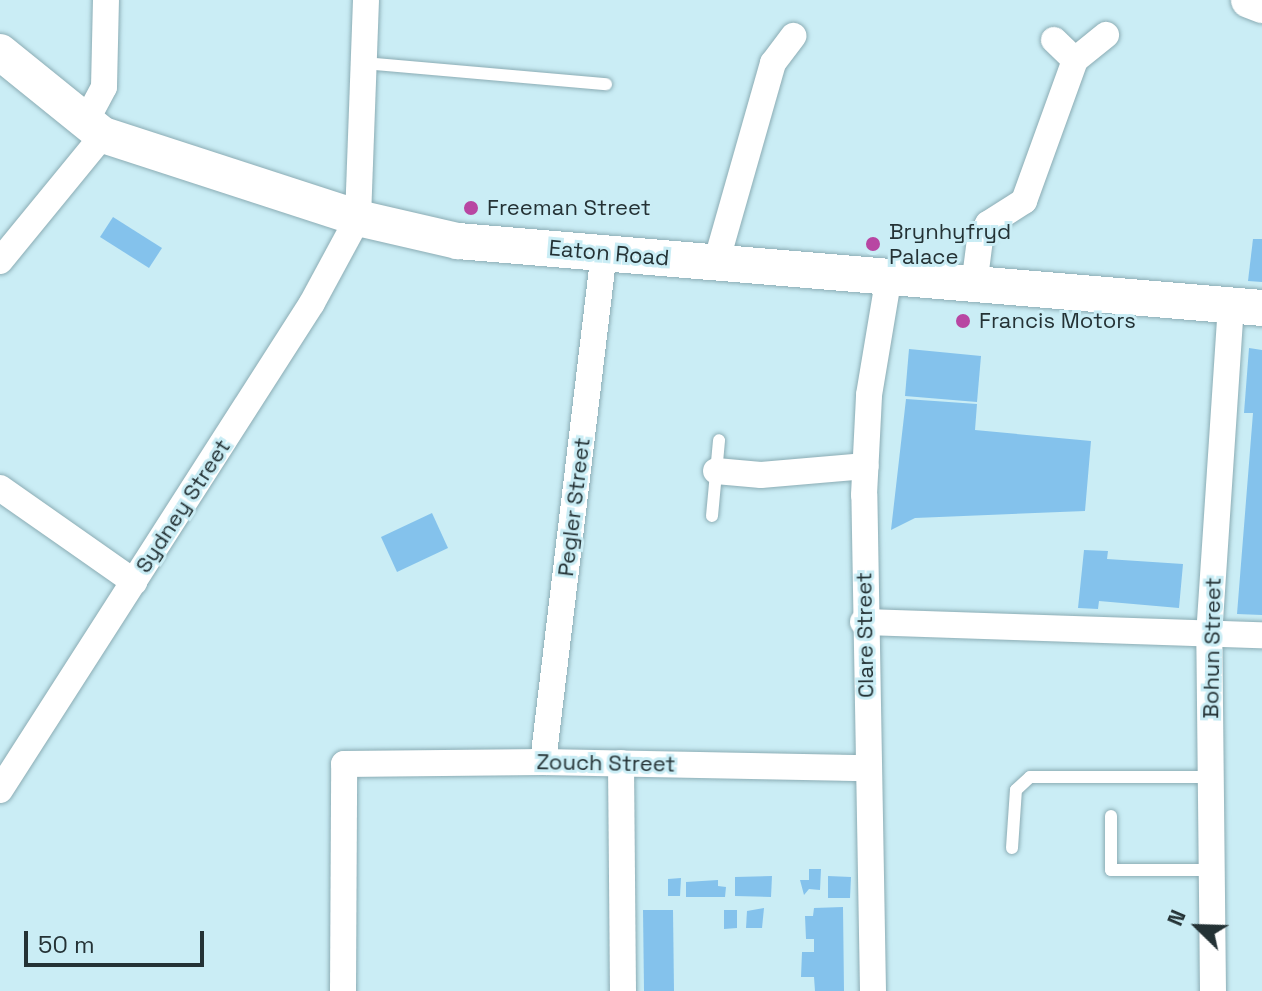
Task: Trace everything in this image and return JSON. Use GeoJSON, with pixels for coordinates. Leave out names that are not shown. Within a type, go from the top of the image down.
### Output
{"type":"FeatureCollection","features":[{"type":"Feature","properties":{"kind":"street"},"geometry":{"type":"LineString","coordinates":[[0,261],[95,128],[104,87],[106,0]]}},
{"type":"Feature","properties":{"kind":"street"},"geometry":{"type":"LineString","coordinates":[[358,218],[366,0]]}},
{"type":"Feature","properties":{"kind":"street"},"geometry":{"type":"LineString","coordinates":[[1249,0],[1262,5]]}},
{"type":"Feature","properties":{"kind":"street"},"geometry":{"type":"LineString","coordinates":[[974,286],[980,239],[1003,210],[1024,201],[1075,60],[1106,35]]}},
{"type":"Feature","properties":{"kind":"street"},"geometry":{"type":"LineString","coordinates":[[716,263],[773,63],[793,36]]}},
{"type":"Feature","properties":{"kind":"street"},"geometry":{"type":"LineString","coordinates":[[1054,40],[1075,60]]}},
{"type":"Feature","properties":{"kind":"street","name":"Eaton Road"},"geometry":{"type":"LineString","coordinates":[[0,52],[95,128],[358,218],[458,241],[604,252],[888,281],[1246,306]]}},
{"type":"Feature","properties":{"kind":"street","name":"Sydney Street"},"geometry":{"type":"LineString","coordinates":[[0,790],[312,303],[358,218]]}},
{"type":"Feature","properties":{"kind":"street","name":"Pegler Street"},"geometry":{"type":"LineString","coordinates":[[543,762],[604,252]]}},
{"type":"Feature","properties":{"kind":"street","name":"Clare Street"},"geometry":{"type":"LineString","coordinates":[[873,991],[863,622],[866,466],[869,395],[888,281]]}},
{"type":"Feature","properties":{"kind":"street","name":"Bohun Street"},"geometry":{"type":"LineString","coordinates":[[1213,991],[1209,636],[1246,306]]}},
{"type":"Feature","properties":{"kind":"street"},"geometry":{"type":"LineString","coordinates":[[716,471],[761,475],[866,466]]}},
{"type":"Feature","properties":{"kind":"street"},"geometry":{"type":"LineString","coordinates":[[0,488],[134,582]]}},
{"type":"Feature","properties":{"kind":"street"},"geometry":{"type":"LineString","coordinates":[[863,622],[1209,636],[1262,635]]}},
{"type":"Feature","properties":{"kind":"street","name":"Zouch Street"},"geometry":{"type":"LineString","coordinates":[[343,991],[344,764],[543,762],[868,768]]}},
{"type":"Feature","properties":{"kind":"street"},"geometry":{"type":"LineString","coordinates":[[621,763],[623,991]]}},
{"type":"Feature","properties":{"kind":"lane"},"geometry":{"type":"LineString","coordinates":[[364,63],[606,84]]}},
{"type":"Feature","properties":{"kind":"lane"},"geometry":{"type":"LineString","coordinates":[[712,516],[719,440]]}},
{"type":"Feature","properties":{"kind":"lane"},"geometry":{"type":"LineString","coordinates":[[1012,848],[1016,790],[1030,777],[1211,777]]}},
{"type":"Feature","properties":{"kind":"lane"},"geometry":{"type":"LineString","coordinates":[[1111,816],[1111,870],[1211,870]]}},
{"type":"Feature","properties":{"kind":"building"},"geometry":{"type":"Polygon","coordinates":[[[113,217],[162,248],[149,268],[100,237],[113,217]]]}},
{"type":"Feature","properties":{"kind":"building"},"geometry":{"type":"Polygon","coordinates":[[[1253,239],[1262,239],[1262,282],[1248,281],[1253,239]]]}},
{"type":"Feature","properties":{"kind":"building"},"geometry":{"type":"Polygon","coordinates":[[[1249,348],[1262,350],[1262,615],[1237,614],[1253,413],[1244,413],[1249,348]]]}},
{"type":"Feature","properties":{"kind":"building"},"geometry":{"type":"Polygon","coordinates":[[[909,349],[981,356],[977,402],[905,396],[909,349]]]}},
{"type":"Feature","properties":{"kind":"building"},"geometry":{"type":"Polygon","coordinates":[[[906,399],[977,404],[975,430],[1091,441],[1085,511],[915,518],[891,530],[906,399]]]}},
{"type":"Feature","properties":{"kind":"building"},"geometry":{"type":"Polygon","coordinates":[[[432,513],[448,548],[397,572],[381,537],[432,513]]]}},
{"type":"Feature","properties":{"kind":"building"},"geometry":{"type":"Polygon","coordinates":[[[1084,550],[1108,551],[1107,559],[1183,564],[1179,608],[1099,601],[1098,609],[1078,608],[1084,550]]]}},
{"type":"Feature","properties":{"kind":"building"},"geometry":{"type":"Polygon","coordinates":[[[809,869],[821,869],[820,890],[809,889],[804,895],[800,880],[809,880],[809,869]]]}},
{"type":"Feature","properties":{"kind":"building"},"geometry":{"type":"Polygon","coordinates":[[[772,876],[771,897],[735,896],[735,877],[772,876]]]}},
{"type":"Feature","properties":{"kind":"building"},"geometry":{"type":"Polygon","coordinates":[[[828,876],[851,877],[850,898],[828,898],[828,876]]]}},
{"type":"Feature","properties":{"kind":"building"},"geometry":{"type":"Polygon","coordinates":[[[681,878],[680,896],[668,896],[668,879],[681,878]]]}},
{"type":"Feature","properties":{"kind":"building"},"geometry":{"type":"Polygon","coordinates":[[[718,880],[718,886],[726,887],[725,897],[686,897],[686,882],[718,880]]]}},
{"type":"Feature","properties":{"kind":"building"},"geometry":{"type":"Polygon","coordinates":[[[843,907],[844,991],[815,991],[814,977],[801,977],[802,952],[814,952],[814,939],[806,939],[805,916],[813,916],[814,908],[843,907]]]}},
{"type":"Feature","properties":{"kind":"building"},"geometry":{"type":"Polygon","coordinates":[[[764,908],[762,928],[746,928],[747,911],[764,908]]]}},
{"type":"Feature","properties":{"kind":"building"},"geometry":{"type":"Polygon","coordinates":[[[643,910],[673,910],[674,991],[644,991],[643,910]]]}},
{"type":"Feature","properties":{"kind":"building"},"geometry":{"type":"Polygon","coordinates":[[[724,910],[737,910],[737,928],[724,929],[724,910]]]}},
{"type":"Feature","properties":{"kind":"place","name":"Freeman Street"},"geometry":{"type":"Point","coordinates":[471,208]}},
{"type":"Feature","properties":{"kind":"place","name":"Brynhyfryd Palace"},"geometry":{"type":"Point","coordinates":[873,244]}},
{"type":"Feature","properties":{"kind":"place","name":"Francis Motors"},"geometry":{"type":"Point","coordinates":[963,321]}}]}
